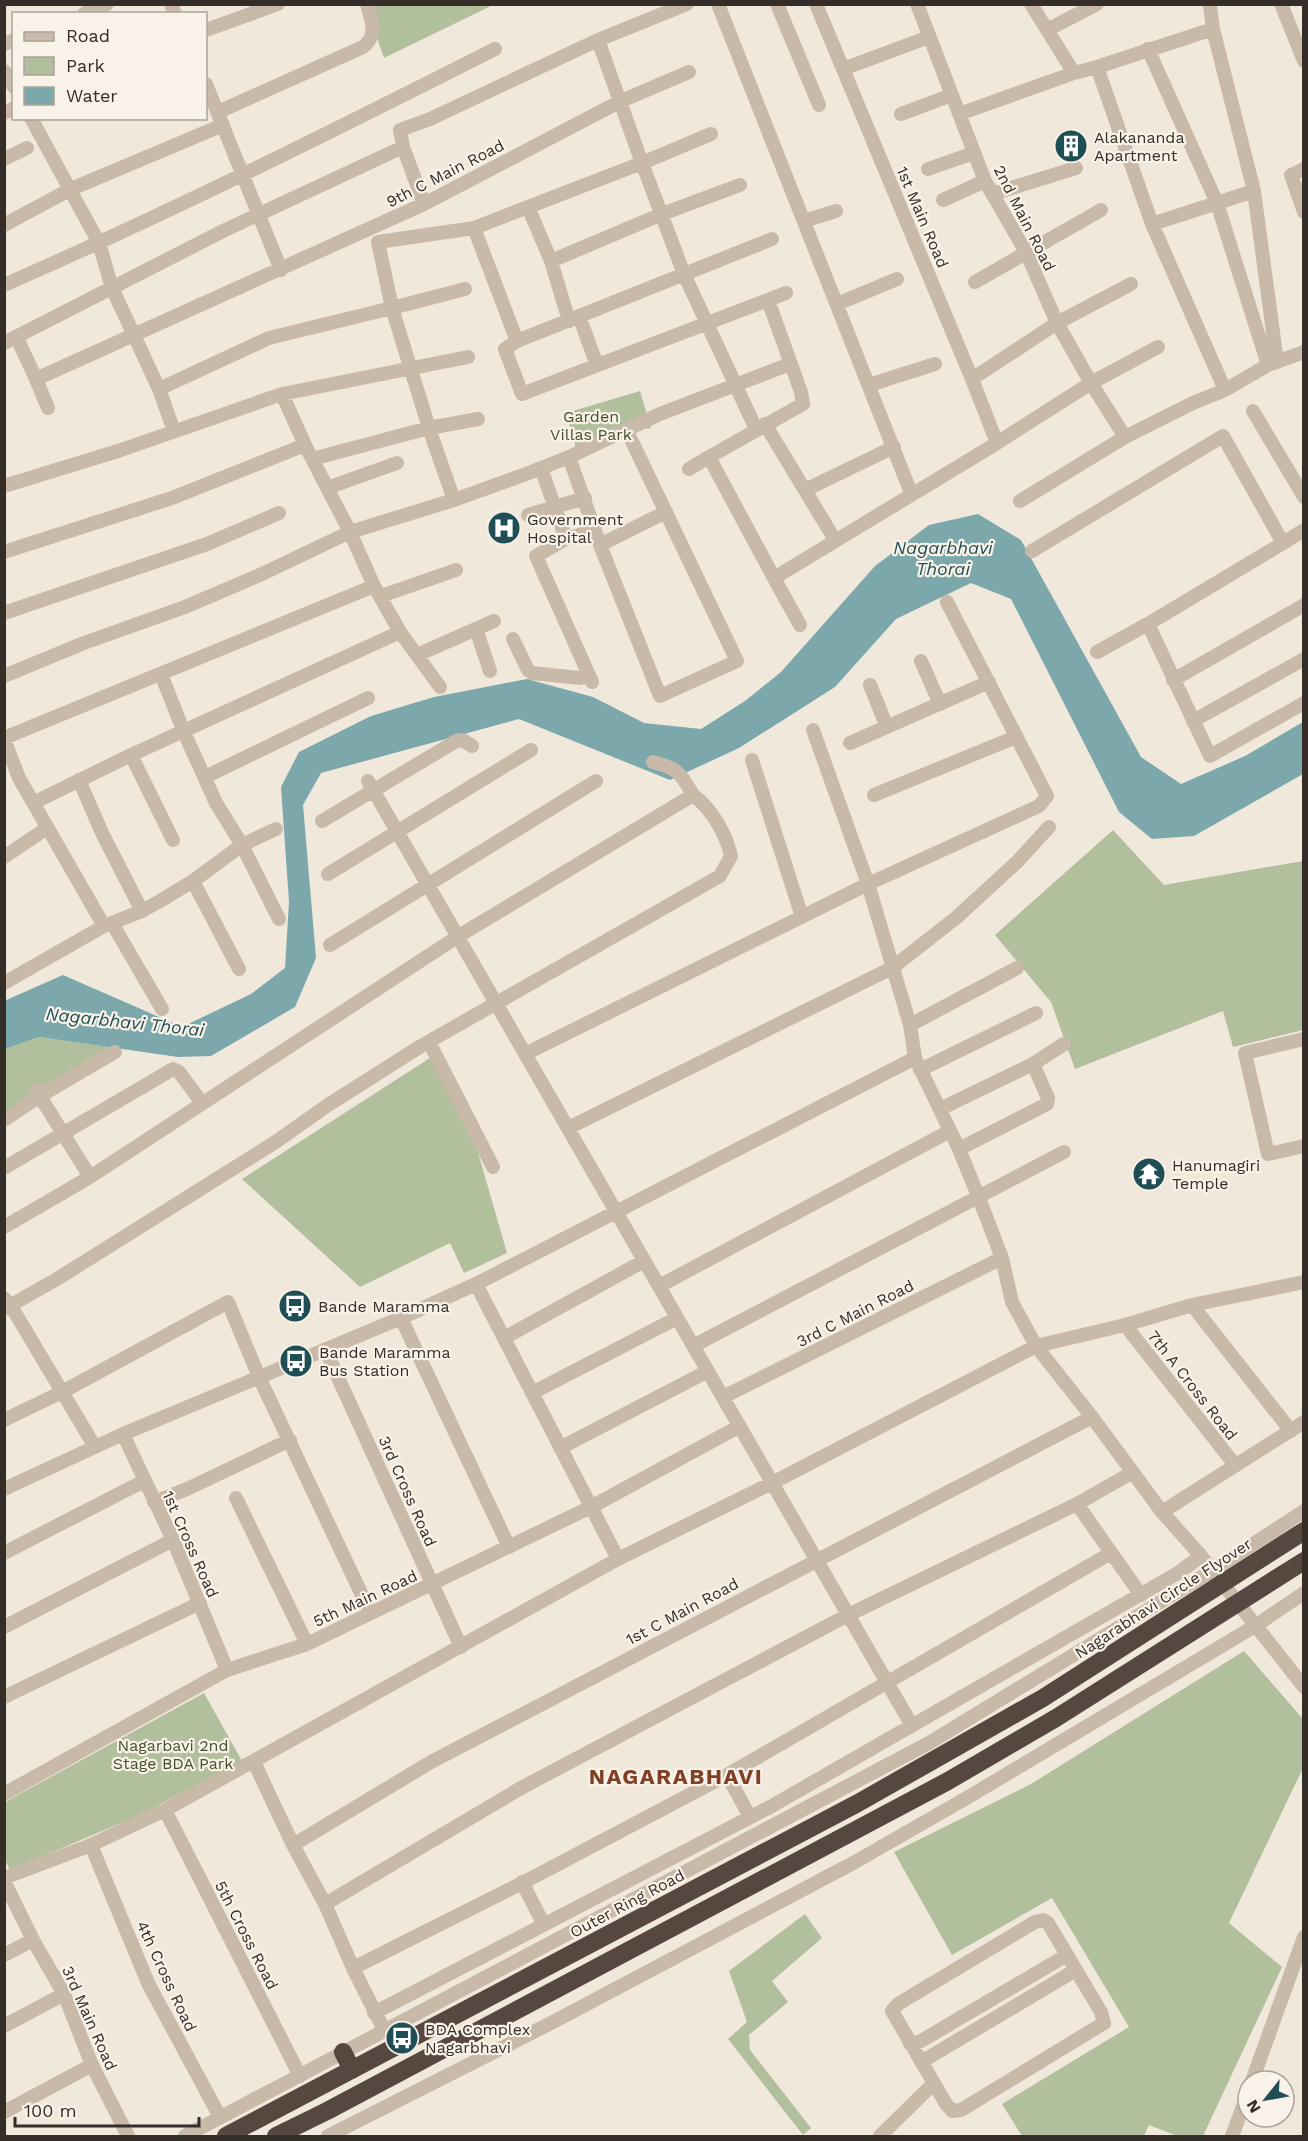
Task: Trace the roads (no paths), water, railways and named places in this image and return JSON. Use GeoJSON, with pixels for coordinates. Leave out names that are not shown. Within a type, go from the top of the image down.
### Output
{"type":"FeatureCollection","features":[{"type":"Feature","properties":{"kind":"highway","name":"Nagarabhavi Circle Flyover"},"geometry":{"type":"LineString","coordinates":[[1043,1698],[1214,1579],[1234,1576],[1304,1531]]}},
{"type":"Feature","properties":{"kind":"highway"},"geometry":{"type":"LineString","coordinates":[[276,2136],[338,2106],[938,1787],[1056,1718],[1304,1561]]}},
{"type":"Feature","properties":{"kind":"highway","name":"Outer Ring Road"},"geometry":{"type":"LineString","coordinates":[[226,2136],[858,1803],[1043,1698]]}},
{"type":"Feature","properties":{"kind":"highway"},"geometry":{"type":"LineString","coordinates":[[343,2052],[352,2070]]}},
{"type":"Feature","properties":{"kind":"street"},"geometry":{"type":"LineString","coordinates":[[89,12],[107,4]]}},
{"type":"Feature","properties":{"kind":"street"},"geometry":{"type":"LineString","coordinates":[[207,30],[278,4]]}},
{"type":"Feature","properties":{"kind":"street"},"geometry":{"type":"LineString","coordinates":[[4,225],[71,189],[363,47],[371,40],[373,34],[367,4]]}},
{"type":"Feature","properties":{"kind":"street"},"geometry":{"type":"LineString","coordinates":[[424,204],[403,147],[400,130],[430,119],[598,40],[687,4]]}},
{"type":"Feature","properties":{"kind":"street"},"geometry":{"type":"LineString","coordinates":[[718,4],[911,493]]}},
{"type":"Feature","properties":{"kind":"street"},"geometry":{"type":"LineString","coordinates":[[777,4],[819,105]]}},
{"type":"Feature","properties":{"kind":"street","name":"1st Main Road"},"geometry":{"type":"LineString","coordinates":[[816,4],[997,443]]}},
{"type":"Feature","properties":{"kind":"street","name":"2nd Main Road"},"geometry":{"type":"LineString","coordinates":[[916,4],[985,181],[1026,252],[1057,323],[1125,437]]}},
{"type":"Feature","properties":{"kind":"street"},"geometry":{"type":"LineString","coordinates":[[1031,4],[1074,73]]}},
{"type":"Feature","properties":{"kind":"street"},"geometry":{"type":"LineString","coordinates":[[1047,30],[1097,4]]}},
{"type":"Feature","properties":{"kind":"street"},"geometry":{"type":"LineString","coordinates":[[1281,4],[1304,61]]}},
{"type":"Feature","properties":{"kind":"street"},"geometry":{"type":"LineString","coordinates":[[1209,5],[1254,191],[1272,363]]}},
{"type":"Feature","properties":{"kind":"street"},"geometry":{"type":"LineString","coordinates":[[959,114],[1074,73],[1213,29]]}},
{"type":"Feature","properties":{"kind":"street"},"geometry":{"type":"LineString","coordinates":[[843,69],[929,37]]}},
{"type":"Feature","properties":{"kind":"street"},"geometry":{"type":"LineString","coordinates":[[598,40],[684,274],[735,386],[760,427],[805,490],[835,540]]}},
{"type":"Feature","properties":{"kind":"street"},"geometry":{"type":"LineString","coordinates":[[4,285],[99,243],[360,118],[495,49]]}},
{"type":"Feature","properties":{"kind":"street"},"geometry":{"type":"LineString","coordinates":[[1148,49],[1217,203],[1272,363]]}},
{"type":"Feature","properties":{"kind":"street"},"geometry":{"type":"LineString","coordinates":[[1097,67],[1152,224],[1225,390]]}},
{"type":"Feature","properties":{"kind":"street"},"geometry":{"type":"LineString","coordinates":[[4,71],[12,84]]}},
{"type":"Feature","properties":{"kind":"street","name":"9th C Main Road"},"geometry":{"type":"LineString","coordinates":[[36,379],[424,204],[621,101],[689,72]]}},
{"type":"Feature","properties":{"kind":"street"},"geometry":{"type":"LineString","coordinates":[[207,86],[281,270]]}},
{"type":"Feature","properties":{"kind":"street"},"geometry":{"type":"LineString","coordinates":[[901,114],[952,95]]}},
{"type":"Feature","properties":{"kind":"street"},"geometry":{"type":"LineString","coordinates":[[32,120],[99,243],[112,288],[159,389],[174,431]]}},
{"type":"Feature","properties":{"kind":"street"},"geometry":{"type":"LineString","coordinates":[[378,242],[474,228],[711,134]]}},
{"type":"Feature","properties":{"kind":"street"},"geometry":{"type":"LineString","coordinates":[[48,408],[36,379],[11,340],[259,213],[403,147]]}},
{"type":"Feature","properties":{"kind":"street"},"geometry":{"type":"LineString","coordinates":[[4,159],[27,148]]}},
{"type":"Feature","properties":{"kind":"street"},"geometry":{"type":"LineString","coordinates":[[928,170],[974,153]]}},
{"type":"Feature","properties":{"kind":"street"},"geometry":{"type":"LineString","coordinates":[[992,194],[1076,168]]}},
{"type":"Feature","properties":{"kind":"street"},"geometry":{"type":"LineString","coordinates":[[1304,169],[1291,175],[1304,212]]}},
{"type":"Feature","properties":{"kind":"street"},"geometry":{"type":"LineString","coordinates":[[943,200],[985,181]]}},
{"type":"Feature","properties":{"kind":"street"},"geometry":{"type":"LineString","coordinates":[[551,261],[662,214],[740,185]]}},
{"type":"Feature","properties":{"kind":"street"},"geometry":{"type":"LineString","coordinates":[[1152,224],[1254,191]]}},
{"type":"Feature","properties":{"kind":"street"},"geometry":{"type":"LineString","coordinates":[[528,207],[574,319],[597,365]]}},
{"type":"Feature","properties":{"kind":"street"},"geometry":{"type":"LineString","coordinates":[[975,282],[1101,210]]}},
{"type":"Feature","properties":{"kind":"street"},"geometry":{"type":"LineString","coordinates":[[804,221],[836,211]]}},
{"type":"Feature","properties":{"kind":"street"},"geometry":{"type":"LineString","coordinates":[[474,228],[517,341]]}},
{"type":"Feature","properties":{"kind":"street"},"geometry":{"type":"LineString","coordinates":[[367,230],[378,242],[392,308],[430,433],[454,500]]}},
{"type":"Feature","properties":{"kind":"street"},"geometry":{"type":"LineString","coordinates":[[772,239],[517,341],[505,349],[522,393],[786,293]]}},
{"type":"Feature","properties":{"kind":"street"},"geometry":{"type":"LineString","coordinates":[[837,304],[897,279]]}},
{"type":"Feature","properties":{"kind":"street"},"geometry":{"type":"LineString","coordinates":[[972,379],[1057,323],[1131,284]]}},
{"type":"Feature","properties":{"kind":"street"},"geometry":{"type":"LineString","coordinates":[[159,389],[269,338],[465,289]]}},
{"type":"Feature","properties":{"kind":"street"},"geometry":{"type":"LineString","coordinates":[[689,469],[803,404],[801,392],[768,300]]}},
{"type":"Feature","properties":{"kind":"street"},"geometry":{"type":"LineString","coordinates":[[774,578],[997,443],[1091,383],[1158,347]]}},
{"type":"Feature","properties":{"kind":"street"},"geometry":{"type":"LineString","coordinates":[[1020,501],[1125,437],[1225,390],[1272,363],[1304,352]]}},
{"type":"Feature","properties":{"kind":"street"},"geometry":{"type":"LineString","coordinates":[[4,486],[282,394],[468,357]]}},
{"type":"Feature","properties":{"kind":"street"},"geometry":{"type":"LineString","coordinates":[[4,676],[84,643],[185,608],[350,532],[454,500],[541,468],[627,431],[660,414],[790,364]]}},
{"type":"Feature","properties":{"kind":"street"},"geometry":{"type":"LineString","coordinates":[[869,385],[935,364]]}},
{"type":"Feature","properties":{"kind":"street"},"geometry":{"type":"LineString","coordinates":[[282,394],[377,591],[400,632],[440,687]]}},
{"type":"Feature","properties":{"kind":"street"},"geometry":{"type":"LineString","coordinates":[[1253,411],[1304,497]]}},
{"type":"Feature","properties":{"kind":"street"},"geometry":{"type":"LineString","coordinates":[[312,459],[430,433],[477,419]]}},
{"type":"Feature","properties":{"kind":"street"},"geometry":{"type":"LineString","coordinates":[[569,457],[600,545],[660,696],[737,661],[627,431]]}},
{"type":"Feature","properties":{"kind":"street"},"geometry":{"type":"LineString","coordinates":[[1032,550],[1222,436],[1283,543]]}},
{"type":"Feature","properties":{"kind":"street"},"geometry":{"type":"LineString","coordinates":[[4,552],[172,498],[305,445]]}},
{"type":"Feature","properties":{"kind":"street"},"geometry":{"type":"LineString","coordinates":[[805,490],[894,447]]}},
{"type":"Feature","properties":{"kind":"street"},"geometry":{"type":"LineString","coordinates":[[709,457],[800,625]]}},
{"type":"Feature","properties":{"kind":"street"},"geometry":{"type":"LineString","coordinates":[[327,488],[397,463]]}},
{"type":"Feature","properties":{"kind":"street"},"geometry":{"type":"LineString","coordinates":[[541,468],[566,539]]}},
{"type":"Feature","properties":{"kind":"street"},"geometry":{"type":"LineString","coordinates":[[528,515],[585,498]]}},
{"type":"Feature","properties":{"kind":"street"},"geometry":{"type":"LineString","coordinates":[[600,545],[666,512]]}},
{"type":"Feature","properties":{"kind":"street"},"geometry":{"type":"LineString","coordinates":[[4,613],[207,544],[279,513]]}},
{"type":"Feature","properties":{"kind":"street"},"geometry":{"type":"LineString","coordinates":[[513,639],[528,670],[532,673],[590,679],[536,556],[566,539],[595,530]]}},
{"type":"Feature","properties":{"kind":"street"},"geometry":{"type":"LineString","coordinates":[[1097,652],[1304,530]]}},
{"type":"Feature","properties":{"kind":"street"},"geometry":{"type":"LineString","coordinates":[[162,1009],[47,828],[19,778],[4,738],[161,674],[377,591],[456,570]]}},
{"type":"Feature","properties":{"kind":"street"},"geometry":{"type":"LineString","coordinates":[[525,1054],[868,884],[1039,806],[1047,796],[947,602]]}},
{"type":"Feature","properties":{"kind":"street"},"geometry":{"type":"LineString","coordinates":[[1173,680],[1304,605]]}},
{"type":"Feature","properties":{"kind":"street"},"geometry":{"type":"LineString","coordinates":[[417,655],[494,621]]}},
{"type":"Feature","properties":{"kind":"street"},"geometry":{"type":"LineString","coordinates":[[1148,624],[1210,756],[1304,703]]}},
{"type":"Feature","properties":{"kind":"street"},"geometry":{"type":"LineString","coordinates":[[476,628],[490,670]]}},
{"type":"Feature","properties":{"kind":"street"},"geometry":{"type":"LineString","coordinates":[[33,803],[183,730],[400,632]]}},
{"type":"Feature","properties":{"kind":"street"},"geometry":{"type":"LineString","coordinates":[[1193,722],[1304,659]]}},
{"type":"Feature","properties":{"kind":"street"},"geometry":{"type":"LineString","coordinates":[[921,661],[940,704]]}},
{"type":"Feature","properties":{"kind":"street"},"geometry":{"type":"LineString","coordinates":[[161,674],[216,803],[242,845],[279,920]]}},
{"type":"Feature","properties":{"kind":"street"},"geometry":{"type":"LineString","coordinates":[[850,743],[989,682]]}},
{"type":"Feature","properties":{"kind":"street"},"geometry":{"type":"LineString","coordinates":[[870,685],[887,727]]}},
{"type":"Feature","properties":{"kind":"street"},"geometry":{"type":"LineString","coordinates":[[205,777],[368,698]]}},
{"type":"Feature","properties":{"kind":"street"},"geometry":{"type":"LineString","coordinates":[[813,730],[868,884],[910,1025],[917,1064],[959,1149],[979,1198],[1002,1258],[1012,1302],[1036,1346],[1162,1512],[1201,1556],[1214,1579],[1256,1626],[1304,1687]]}},
{"type":"Feature","properties":{"kind":"street"},"geometry":{"type":"LineString","coordinates":[[874,795],[1016,737]]}},
{"type":"Feature","properties":{"kind":"street"},"geometry":{"type":"LineString","coordinates":[[322,821],[370,786],[458,740],[472,746]]}},
{"type":"Feature","properties":{"kind":"street"},"geometry":{"type":"LineString","coordinates":[[328,874],[531,750]]}},
{"type":"Feature","properties":{"kind":"street"},"geometry":{"type":"LineString","coordinates":[[131,755],[173,840]]}},
{"type":"Feature","properties":{"kind":"street"},"geometry":{"type":"LineString","coordinates":[[752,760],[802,917]]}},
{"type":"Feature","properties":{"kind":"street"},"geometry":{"type":"LineString","coordinates":[[95,1447],[7,1304],[277,1141],[328,1105],[429,1042],[720,876],[731,856],[728,842],[710,813],[693,795],[680,772],[670,766],[653,762]]}},
{"type":"Feature","properties":{"kind":"street"},"geometry":{"type":"LineString","coordinates":[[79,780],[103,835],[142,911]]}},
{"type":"Feature","properties":{"kind":"street"},"geometry":{"type":"LineString","coordinates":[[330,945],[596,781]]}},
{"type":"Feature","properties":{"kind":"street"},"geometry":{"type":"LineString","coordinates":[[370,786],[911,1725]]}},
{"type":"Feature","properties":{"kind":"street"},"geometry":{"type":"LineString","coordinates":[[4,1227],[90,1177],[457,936],[693,795]]}},
{"type":"Feature","properties":{"kind":"street"},"geometry":{"type":"LineString","coordinates":[[568,1128],[892,968],[957,917],[1017,862],[1049,827]]}},
{"type":"Feature","properties":{"kind":"street"},"geometry":{"type":"LineString","coordinates":[[4,857],[47,828]]}},
{"type":"Feature","properties":{"kind":"street"},"geometry":{"type":"LineString","coordinates":[[4,984],[108,924],[142,911],[193,881],[242,845],[276,829]]}},
{"type":"Feature","properties":{"kind":"street"},"geometry":{"type":"LineString","coordinates":[[193,881],[239,969]]}},
{"type":"Feature","properties":{"kind":"street"},"geometry":{"type":"LineString","coordinates":[[910,1025],[1017,968]]}},
{"type":"Feature","properties":{"kind":"street"},"geometry":{"type":"LineString","coordinates":[[4,1489],[123,1434],[401,1318],[476,1284],[616,1212],[917,1064],[1036,1013]]}},
{"type":"Feature","properties":{"kind":"street"},"geometry":{"type":"LineString","coordinates":[[1304,1039],[1245,1053],[1268,1154],[1304,1146]]}},
{"type":"Feature","properties":{"kind":"street"},"geometry":{"type":"LineString","coordinates":[[429,1042],[493,1167]]}},
{"type":"Feature","properties":{"kind":"street"},"geometry":{"type":"LineString","coordinates":[[940,1109],[1033,1064],[1064,1044]]}},
{"type":"Feature","properties":{"kind":"street"},"geometry":{"type":"LineString","coordinates":[[4,1120],[38,1093],[115,1052]]}},
{"type":"Feature","properties":{"kind":"street"},"geometry":{"type":"LineString","coordinates":[[959,1149],[1047,1104],[1048,1098],[1033,1064]]}},
{"type":"Feature","properties":{"kind":"street"},"geometry":{"type":"LineString","coordinates":[[4,1168],[173,1070],[179,1072],[202,1103]]}},
{"type":"Feature","properties":{"kind":"street"},"geometry":{"type":"LineString","coordinates":[[38,1093],[90,1177]]}},
{"type":"Feature","properties":{"kind":"street"},"geometry":{"type":"LineString","coordinates":[[659,1286],[950,1131]]}},
{"type":"Feature","properties":{"kind":"street"},"geometry":{"type":"LineString","coordinates":[[693,1346],[1064,1152]]}},
{"type":"Feature","properties":{"kind":"street","name":"3rd C Main Road"},"geometry":{"type":"LineString","coordinates":[[723,1397],[1002,1258]]}},
{"type":"Feature","properties":{"kind":"street"},"geometry":{"type":"LineString","coordinates":[[504,1338],[644,1261]]}},
{"type":"Feature","properties":{"kind":"street"},"geometry":{"type":"LineString","coordinates":[[476,1284],[618,1559]]}},
{"type":"Feature","properties":{"kind":"street"},"geometry":{"type":"LineString","coordinates":[[4,1880],[91,1845],[165,1810],[618,1559],[772,1483],[1036,1346],[1125,1326],[1192,1305],[1301,1287]]}},
{"type":"Feature","properties":{"kind":"street"},"geometry":{"type":"LineString","coordinates":[[4,1420],[62,1392],[228,1302],[259,1377],[370,1612]]}},
{"type":"Feature","properties":{"kind":"street"},"geometry":{"type":"LineString","coordinates":[[1192,1305],[1291,1431]]}},
{"type":"Feature","properties":{"kind":"street"},"geometry":{"type":"LineString","coordinates":[[401,1318],[509,1547]]}},
{"type":"Feature","properties":{"kind":"street"},"geometry":{"type":"LineString","coordinates":[[532,1393],[677,1318]]}},
{"type":"Feature","properties":{"kind":"street","name":"7th A Cross Road"},"geometry":{"type":"LineString","coordinates":[[1125,1326],[1235,1465]]}},
{"type":"Feature","properties":{"kind":"street","name":"3rd Cross Road"},"geometry":{"type":"LineString","coordinates":[[325,1349],[461,1647]]}},
{"type":"Feature","properties":{"kind":"street"},"geometry":{"type":"LineString","coordinates":[[560,1448],[708,1371]]}},
{"type":"Feature","properties":{"kind":"street","name":"1st C Main Road"},"geometry":{"type":"LineString","coordinates":[[293,1845],[431,1762],[1092,1417]]}},
{"type":"Feature","properties":{"kind":"street"},"geometry":{"type":"LineString","coordinates":[[1162,1512],[1304,1422]]}},
{"type":"Feature","properties":{"kind":"street","name":"5th Main Road"},"geometry":{"type":"LineString","coordinates":[[4,1794],[227,1670],[307,1644],[591,1507],[740,1426]]}},
{"type":"Feature","properties":{"kind":"street","name":"1st Cross Road"},"geometry":{"type":"LineString","coordinates":[[123,1434],[173,1540],[227,1670]]}},
{"type":"Feature","properties":{"kind":"street"},"geometry":{"type":"LineString","coordinates":[[154,1502],[187,1489],[290,1440]]}},
{"type":"Feature","properties":{"kind":"street"},"geometry":{"type":"LineString","coordinates":[[325,1904],[521,1788],[848,1615],[1077,1504],[1132,1472]]}},
{"type":"Feature","properties":{"kind":"street"},"geometry":{"type":"LineString","coordinates":[[4,1553],[144,1481]]}},
{"type":"Feature","properties":{"kind":"street"},"geometry":{"type":"LineString","coordinates":[[236,1498],[307,1644]]}},
{"type":"Feature","properties":{"kind":"street"},"geometry":{"type":"LineString","coordinates":[[1077,1504],[1141,1595]]}},
{"type":"Feature","properties":{"kind":"street"},"geometry":{"type":"LineString","coordinates":[[185,2136],[929,1743],[1214,1579],[1304,1511]]}},
{"type":"Feature","properties":{"kind":"street"},"geometry":{"type":"LineString","coordinates":[[4,1627],[173,1540]]}},
{"type":"Feature","properties":{"kind":"street"},"geometry":{"type":"LineString","coordinates":[[353,1968],[727,1775],[1111,1553]]}},
{"type":"Feature","properties":{"kind":"street"},"geometry":{"type":"LineString","coordinates":[[374,2013],[750,1817],[1178,1574],[1201,1556]]}},
{"type":"Feature","properties":{"kind":"street"},"geometry":{"type":"LineString","coordinates":[[328,2136],[553,2022],[855,1862],[1256,1626],[1304,1593]]}},
{"type":"Feature","properties":{"kind":"street"},"geometry":{"type":"LineString","coordinates":[[4,1698],[200,1603]]}},
{"type":"Feature","properties":{"kind":"street"},"geometry":{"type":"LineString","coordinates":[[254,1762],[293,1845],[325,1904],[374,2013],[384,2030]]}},
{"type":"Feature","properties":{"kind":"street"},"geometry":{"type":"LineString","coordinates":[[727,1775],[750,1817]]}},
{"type":"Feature","properties":{"kind":"street","name":"5th Cross Road"},"geometry":{"type":"LineString","coordinates":[[165,1810],[300,2076]]}},
{"type":"Feature","properties":{"kind":"street","name":"4th Cross Road"},"geometry":{"type":"LineString","coordinates":[[91,1845],[148,1983],[220,2117]]}},
{"type":"Feature","properties":{"kind":"street","name":"3rd Main Road"},"geometry":{"type":"LineString","coordinates":[[4,1880],[33,1940],[64,1994],[92,2065],[128,2136]]}},
{"type":"Feature","properties":{"kind":"street"},"geometry":{"type":"LineString","coordinates":[[522,1882],[543,1923]]}},
{"type":"Feature","properties":{"kind":"street"},"geometry":{"type":"LineString","coordinates":[[1043,1920],[1048,1923],[1076,1970],[1101,2012],[1104,2023],[961,2110],[952,2111],[946,2104],[892,2011],[898,2004],[1035,1922],[1043,1920]]}},
{"type":"Feature","properties":{"kind":"street"},"geometry":{"type":"LineString","coordinates":[[1257,2069],[1298,1973],[1304,1937]]}},
{"type":"Feature","properties":{"kind":"street"},"geometry":{"type":"LineString","coordinates":[[4,1955],[33,1940]]}},
{"type":"Feature","properties":{"kind":"street"},"geometry":{"type":"LineString","coordinates":[[910,2044],[921,2041],[1067,1956]]}},
{"type":"Feature","properties":{"kind":"street"},"geometry":{"type":"LineString","coordinates":[[921,2062],[1076,1970]]}},
{"type":"Feature","properties":{"kind":"street"},"geometry":{"type":"LineString","coordinates":[[4,2026],[64,1994]]}},
{"type":"Feature","properties":{"kind":"street"},"geometry":{"type":"LineString","coordinates":[[4,2112],[92,2065]]}},
{"type":"Feature","properties":{"kind":"street"},"geometry":{"type":"LineString","coordinates":[[880,2136],[933,2084]]}},
{"type":"Feature","properties":{"kind":"water","name":"Nagarbhavi Thorai"},"geometry":{"type":"Polygon","coordinates":[[[978,514],[1021,540],[1141,757],[1181,784],[1245,756],[1303,722],[1303,774],[1194,836],[1152,839],[1119,812],[1011,599],[971,583],[896,619],[835,687],[739,748],[670,780],[519,719],[321,773],[303,805],[316,958],[295,1007],[211,1056],[178,1057],[39,1037],[5,1049],[4,1001],[63,975],[182,1027],[251,994],[285,968],[289,902],[281,787],[299,752],[371,716],[434,697],[527,679],[593,697],[644,723],[701,729],[745,701],[781,672],[875,566],[929,525],[978,514]]]}},
{"type":"Feature","properties":{"kind":"place","name":"Alakananda Apartment"},"geometry":{"type":"Point","coordinates":[1071,146]}},
{"type":"Feature","properties":{"kind":"place","name":"Government Hospital"},"geometry":{"type":"Point","coordinates":[504,528]}},
{"type":"Feature","properties":{"kind":"place","name":"Hanumagiri Temple"},"geometry":{"type":"Point","coordinates":[1149,1174]}},
{"type":"Feature","properties":{"kind":"place","name":"Bande Maramma"},"geometry":{"type":"Point","coordinates":[295,1306]}},
{"type":"Feature","properties":{"kind":"place","name":"Bande Maramma Bus Station"},"geometry":{"type":"Point","coordinates":[296,1361]}},
{"type":"Feature","properties":{"kind":"place","name":"BDA Complex Nagarbhavi"},"geometry":{"type":"Point","coordinates":[402,2038]}},
{"type":"Feature","properties":{"kind":"district","name":"NAGARABHAVI"},"geometry":{"type":"Point","coordinates":[676,1776]}},
{"type":"Feature","properties":{"kind":"park label","name":"Garden Villas Park"},"geometry":{"type":"Point","coordinates":[591,425]}},
{"type":"Feature","properties":{"kind":"park label","name":"Nagarbavi 2nd Stage BDA Park"},"geometry":{"type":"Point","coordinates":[173,1754]}}]}
